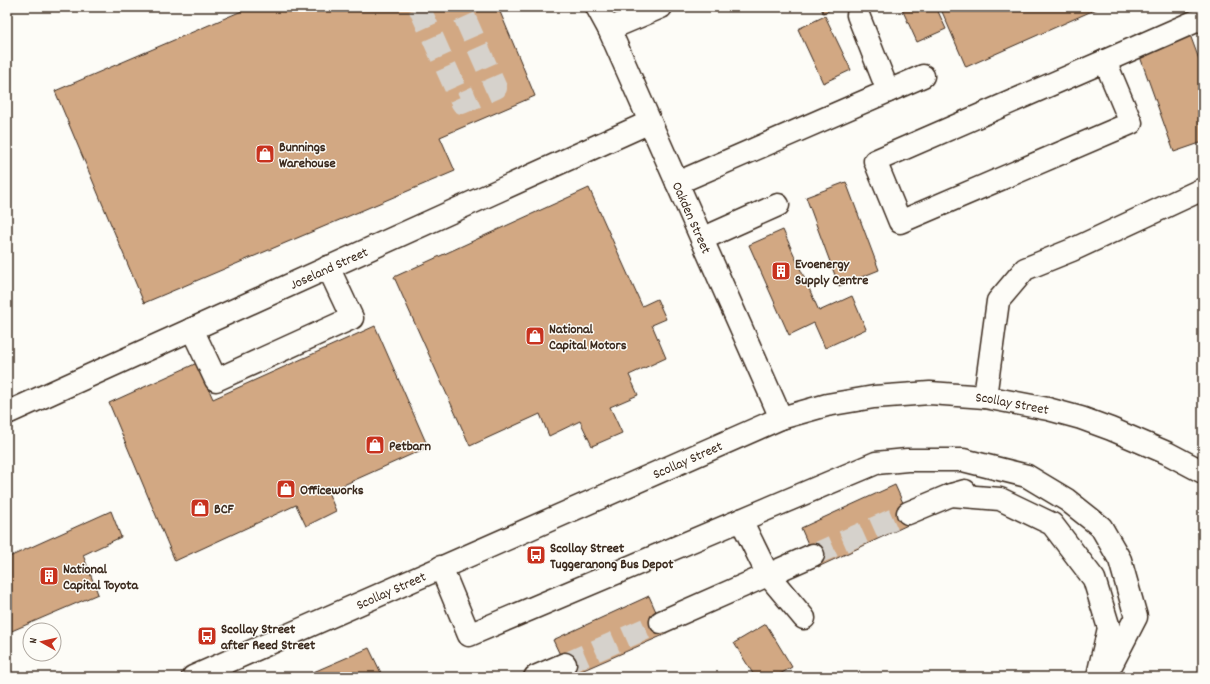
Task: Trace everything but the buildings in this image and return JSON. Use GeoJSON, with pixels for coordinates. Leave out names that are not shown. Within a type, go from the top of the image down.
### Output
{"type":"FeatureCollection","features":[{"type":"Feature","properties":{"kind":"street"},"geometry":{"type":"LineString","coordinates":[[602,15],[661,7]]}},
{"type":"Feature","properties":{"kind":"street","name":"Oakden Street"},"geometry":{"type":"LineString","coordinates":[[602,15],[781,418]]}},
{"type":"Feature","properties":{"kind":"street"},"geometry":{"type":"LineString","coordinates":[[858,15],[888,91]]}},
{"type":"Feature","properties":{"kind":"street"},"geometry":{"type":"LineString","coordinates":[[1105,61],[1131,123],[900,222],[875,161],[1105,61],[1200,26]]}},
{"type":"Feature","properties":{"kind":"street"},"geometry":{"type":"LineString","coordinates":[[677,183],[923,76]]}},
{"type":"Feature","properties":{"kind":"street","name":"Joseland Street"},"geometry":{"type":"LineString","coordinates":[[7,413],[650,122]]}},
{"type":"Feature","properties":{"kind":"street"},"geometry":{"type":"LineString","coordinates":[[985,397],[998,301],[1025,269],[1072,250],[1203,189]]}},
{"type":"Feature","properties":{"kind":"street"},"geometry":{"type":"LineString","coordinates":[[702,239],[778,205]]}},
{"type":"Feature","properties":{"kind":"street"},"geometry":{"type":"LineString","coordinates":[[192,328],[216,380],[352,318],[328,267]]}},
{"type":"Feature","properties":{"kind":"street","name":"Scollay Street"},"geometry":{"type":"LineString","coordinates":[[193,677],[781,418],[827,405],[874,397],[930,393],[985,397],[1048,409],[1082,418],[1167,453],[1203,472]]}},
{"type":"Feature","properties":{"kind":"street"},"geometry":{"type":"LineString","coordinates":[[441,567],[470,636],[876,463],[907,460],[963,460],[1027,476],[1067,500],[1102,527],[1120,560],[1136,617],[1105,677]]}},
{"type":"Feature","properties":{"kind":"street"},"geometry":{"type":"LineString","coordinates":[[908,514],[951,495],[1027,476]]}},
{"type":"Feature","properties":{"kind":"street"},"geometry":{"type":"LineString","coordinates":[[951,495],[1000,499],[1052,524],[1094,579],[1109,628],[1098,677]]}},
{"type":"Feature","properties":{"kind":"street"},"geometry":{"type":"LineString","coordinates":[[741,520],[768,575],[804,618]]}},
{"type":"Feature","properties":{"kind":"street"},"geometry":{"type":"LineString","coordinates":[[661,622],[812,555]]}},
{"type":"Feature","properties":{"kind":"street"},"geometry":{"type":"LineString","coordinates":[[536,677],[564,664]]}},
{"type":"Feature","properties":{"kind":"tunnel"},"geometry":{"type":"LineString","coordinates":[[419,7],[462,103],[496,88],[460,7]]}},
{"type":"Feature","properties":{"kind":"tunnel"},"geometry":{"type":"LineString","coordinates":[[813,555],[908,513]]}},
{"type":"Feature","properties":{"kind":"tunnel"},"geometry":{"type":"LineString","coordinates":[[565,664],[661,622]]}},
{"type":"Feature","properties":{"kind":"place","name":"Bunnings Warehouse"},"geometry":{"type":"Point","coordinates":[265,154]}},
{"type":"Feature","properties":{"kind":"place","name":"Evoenergy Supply Centre"},"geometry":{"type":"Point","coordinates":[781,271]}},
{"type":"Feature","properties":{"kind":"place","name":"National Capital Motors"},"geometry":{"type":"Point","coordinates":[535,336]}},
{"type":"Feature","properties":{"kind":"place","name":"Petbarn"},"geometry":{"type":"Point","coordinates":[375,445]}},
{"type":"Feature","properties":{"kind":"place","name":"Officeworks"},"geometry":{"type":"Point","coordinates":[286,489]}},
{"type":"Feature","properties":{"kind":"place","name":"BCF"},"geometry":{"type":"Point","coordinates":[200,508]}},
{"type":"Feature","properties":{"kind":"place","name":"Scollay Street Tuggeranong Bus Depot"},"geometry":{"type":"Point","coordinates":[536,555]}},
{"type":"Feature","properties":{"kind":"place","name":"National Capital Toyota"},"geometry":{"type":"Point","coordinates":[49,576]}},
{"type":"Feature","properties":{"kind":"place","name":"Scollay Street after Reed Street"},"geometry":{"type":"Point","coordinates":[207,636]}}]}
